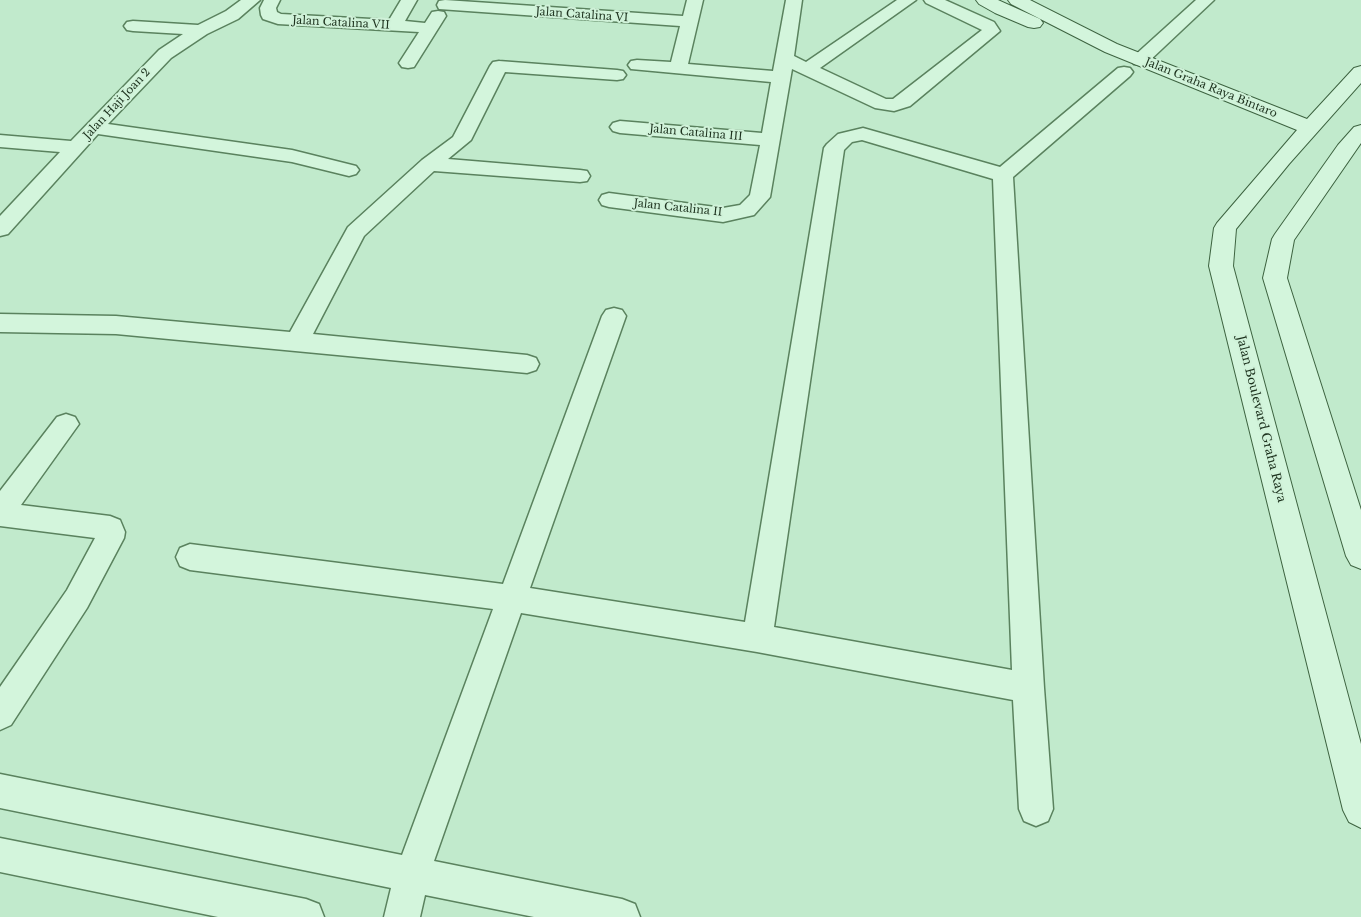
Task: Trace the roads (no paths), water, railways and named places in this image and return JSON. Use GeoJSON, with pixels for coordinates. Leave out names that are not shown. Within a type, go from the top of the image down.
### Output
{"type":"FeatureCollection","features":[{"type":"Feature","properties":{"kind":"main road","name":"Jalan Graha Raya Bintaro"},"geometry":{"type":"LineString","coordinates":[[986,0],[1001,9],[1061,34],[1111,48]]}},
{"type":"Feature","properties":{"kind":"main road","name":"Jalan Graha Raya Bintaro"},"geometry":{"type":"LineString","coordinates":[[1017,0],[1111,48],[1132,66],[1311,128]]}},
{"type":"Feature","properties":{"kind":"main road","name":"Jalan Boulevard Graha Raya"},"geometry":{"type":"LineString","coordinates":[[1361,72],[1282,158],[1225,228],[1221,266],[1361,810]]}},
{"type":"Feature","properties":{"kind":"main road"},"geometry":{"type":"LineString","coordinates":[[1361,131],[1345,149],[1283,238],[1275,278],[1361,556]]}},
{"type":"Feature","properties":{"kind":"street","name":"Jalan Haji Joan 2"},"geometry":{"type":"LineString","coordinates":[[0,229],[138,80],[165,54],[200,30],[232,15],[252,0]]}},
{"type":"Feature","properties":{"kind":"street","name":"Jalan Catalina VII"},"geometry":{"type":"LineString","coordinates":[[272,0],[268,8],[269,15],[278,19],[430,28]]}},
{"type":"Feature","properties":{"kind":"street"},"geometry":{"type":"LineString","coordinates":[[394,26],[409,0]]}},
{"type":"Feature","properties":{"kind":"street"},"geometry":{"type":"LineString","coordinates":[[678,69],[695,0]]}},
{"type":"Feature","properties":{"kind":"street"},"geometry":{"type":"LineString","coordinates":[[771,140],[794,0]]}},
{"type":"Feature","properties":{"kind":"street"},"geometry":{"type":"LineString","coordinates":[[807,69],[908,0]]}},
{"type":"Feature","properties":{"kind":"street"},"geometry":{"type":"LineString","coordinates":[[785,58],[882,104],[894,105],[903,102],[991,31],[988,26],[932,0]]}},
{"type":"Feature","properties":{"kind":"street"},"geometry":{"type":"LineString","coordinates":[[1003,175],[1132,66],[1206,0]]}},
{"type":"Feature","properties":{"kind":"street"},"geometry":{"type":"LineString","coordinates":[[408,63],[446,2]]}},
{"type":"Feature","properties":{"kind":"street","name":"Jalan Catalina VI"},"geometry":{"type":"LineString","coordinates":[[446,2],[690,22]]}},
{"type":"Feature","properties":{"kind":"street"},"geometry":{"type":"LineString","coordinates":[[133,26],[200,30]]}},
{"type":"Feature","properties":{"kind":"street"},"geometry":{"type":"LineString","coordinates":[[636,65],[782,77]]}},
{"type":"Feature","properties":{"kind":"street"},"geometry":{"type":"LineString","coordinates":[[297,340],[356,232],[429,164],[461,140],[499,66],[617,75]]}},
{"type":"Feature","properties":{"kind":"street","name":"Jalan Catalina III"},"geometry":{"type":"LineString","coordinates":[[620,127],[771,140]]}},
{"type":"Feature","properties":{"kind":"street"},"geometry":{"type":"LineString","coordinates":[[94,128],[292,156],[349,170]]}},
{"type":"Feature","properties":{"kind":"street"},"geometry":{"type":"LineString","coordinates":[[757,638],[834,148],[845,138],[863,134],[1003,175]]}},
{"type":"Feature","properties":{"kind":"street","name":"Jalan Catalina II"},"geometry":{"type":"LineString","coordinates":[[609,200],[723,215],[747,210],[760,197],[771,140]]}},
{"type":"Feature","properties":{"kind":"street"},"geometry":{"type":"LineString","coordinates":[[0,141],[77,147]]}},
{"type":"Feature","properties":{"kind":"street"},"geometry":{"type":"LineString","coordinates":[[429,164],[580,176]]}},
{"type":"Feature","properties":{"kind":"street"},"geometry":{"type":"LineString","coordinates":[[1003,175],[1028,688],[1036,809]]}},
{"type":"Feature","properties":{"kind":"street"},"geometry":{"type":"LineString","coordinates":[[402,917],[412,874],[510,598],[614,316]]}},
{"type":"Feature","properties":{"kind":"street"},"geometry":{"type":"LineString","coordinates":[[0,323],[116,325],[297,340],[527,364]]}},
{"type":"Feature","properties":{"kind":"street"},"geometry":{"type":"LineString","coordinates":[[0,714],[77,599],[110,538],[110,528],[3,515],[4,507],[66,424]]}},
{"type":"Feature","properties":{"kind":"street"},"geometry":{"type":"LineString","coordinates":[[190,558],[510,598],[757,638],[1028,688]]}},
{"type":"Feature","properties":{"kind":"street"},"geometry":{"type":"LineString","coordinates":[[0,791],[622,917]]}},
{"type":"Feature","properties":{"kind":"street"},"geometry":{"type":"LineString","coordinates":[[0,855],[306,917]]}}]}
